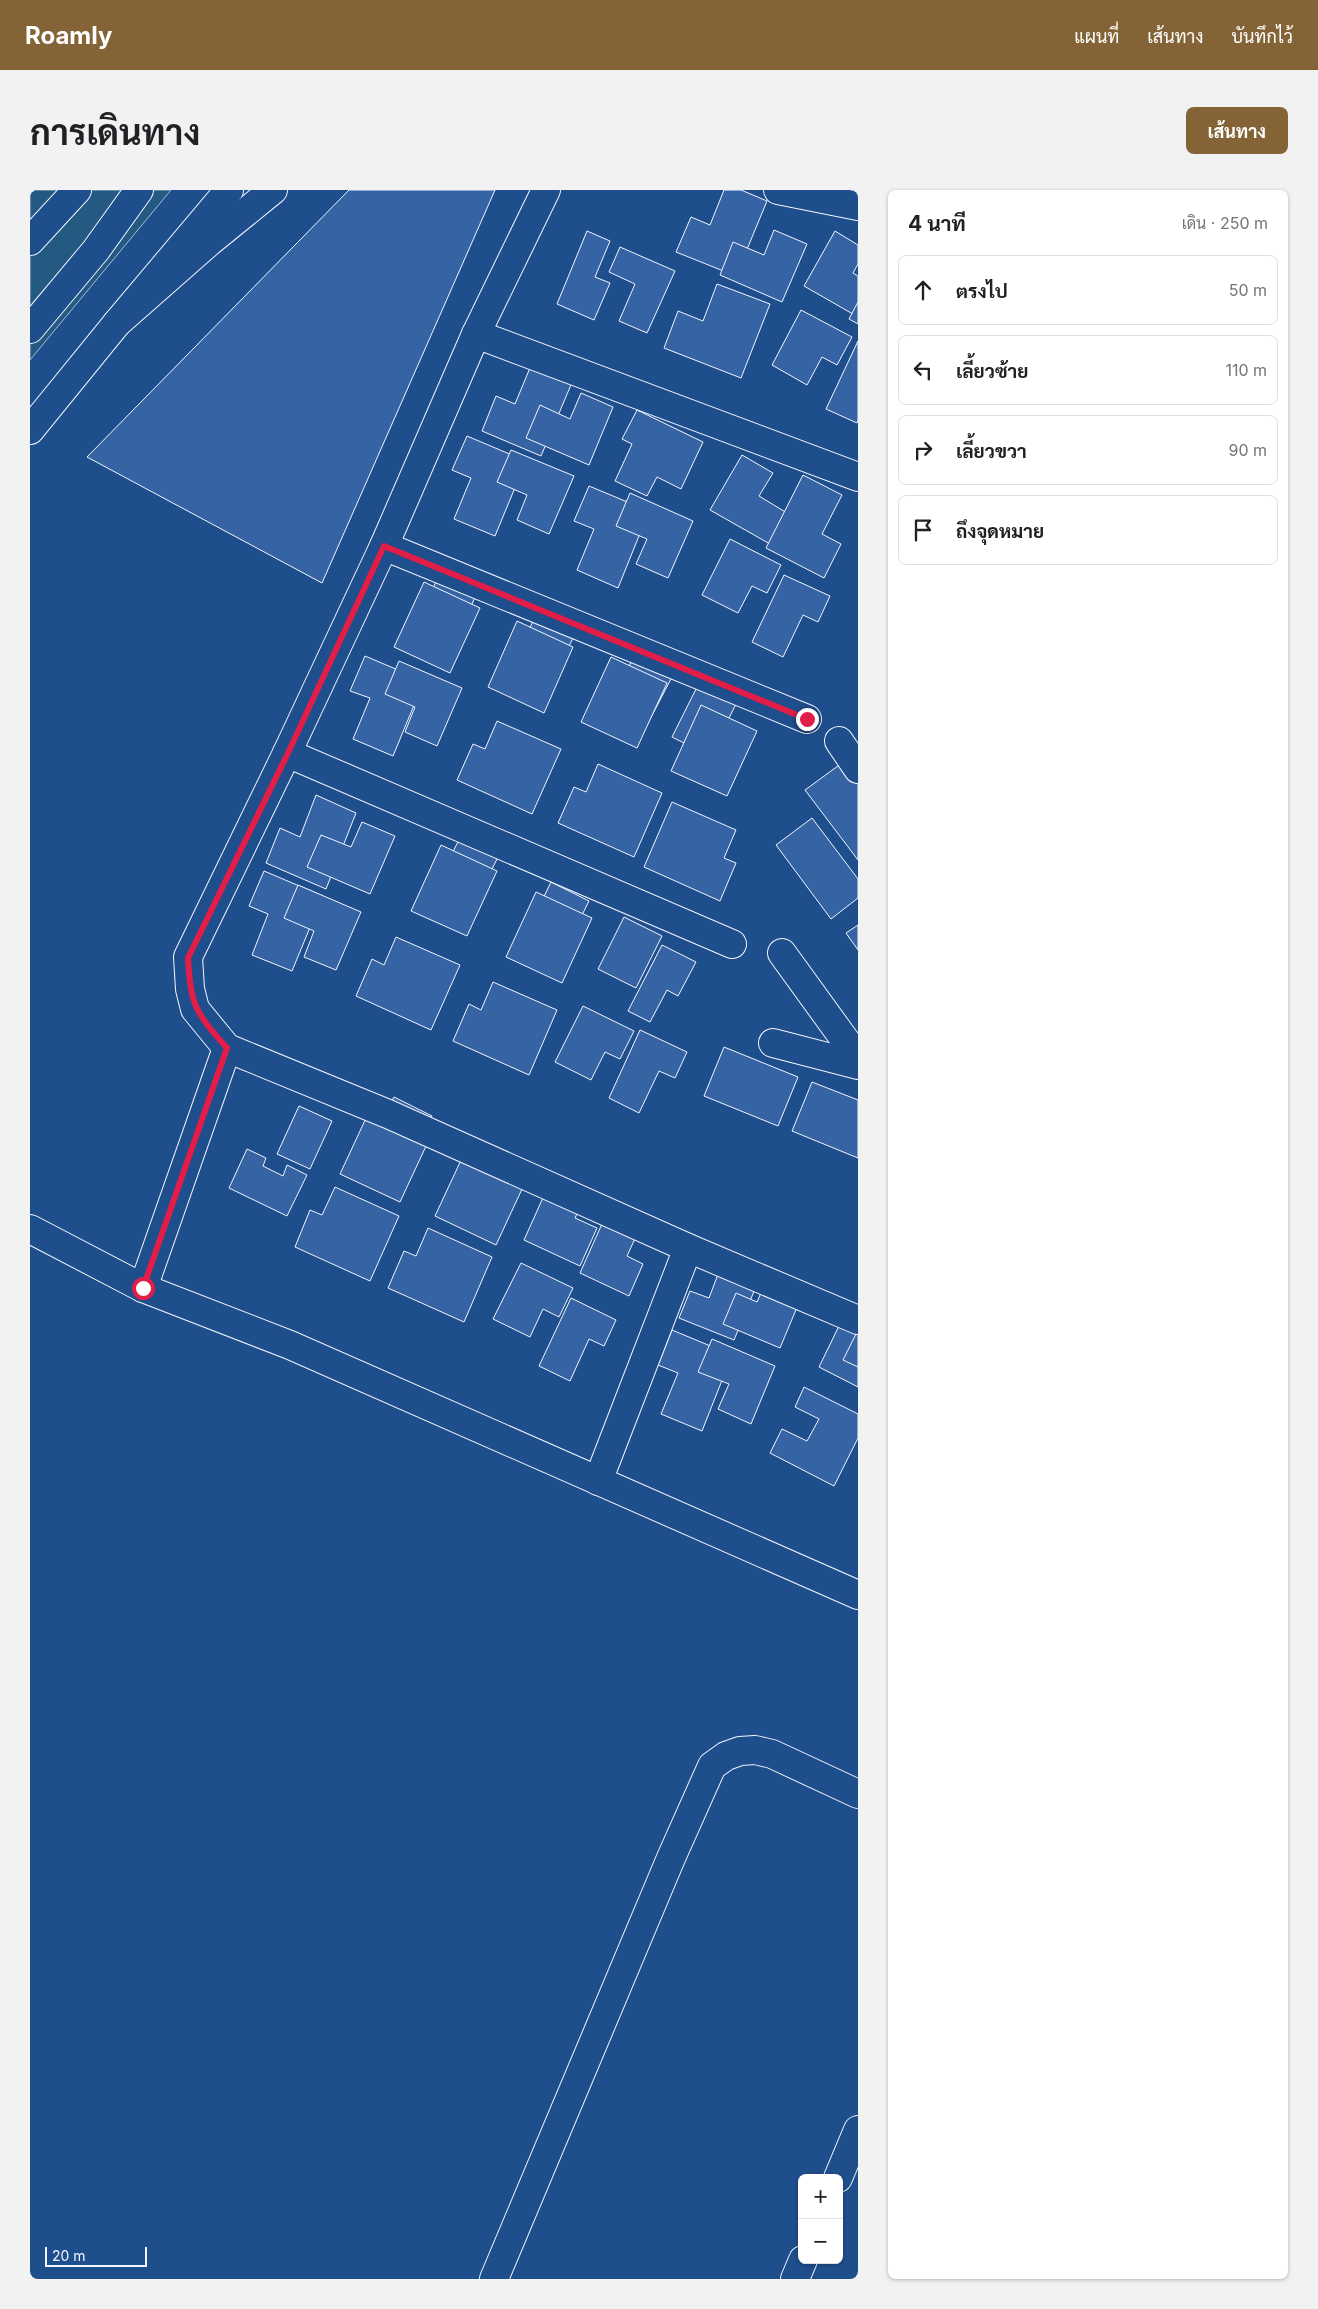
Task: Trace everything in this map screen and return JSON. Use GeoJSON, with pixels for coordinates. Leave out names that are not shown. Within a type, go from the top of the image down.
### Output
{"type":"FeatureCollection","features":[{"type":"Feature","properties":{"kind":"main road"},"geometry":{"type":"LineString","coordinates":[[30,242],[77,190]]}},
{"type":"Feature","properties":{"kind":"main road"},"geometry":{"type":"LineString","coordinates":[[30,329],[96,250],[139,190]]}},
{"type":"Feature","properties":{"kind":"main road"},"geometry":{"type":"LineString","coordinates":[[30,430],[228,190]]}},
{"type":"Feature","properties":{"kind":"main road"},"geometry":{"type":"LineString","coordinates":[[117,323],[209,242],[273,190]]}},
{"type":"Feature","properties":{"kind":"main road"},"geometry":{"type":"LineString","coordinates":[[546,190],[476,334],[384,546],[288,753],[188,958],[190,989],[195,1009],[227,1048],[388,1114],[688,1248],[858,1320]]}},
{"type":"Feature","properties":{"kind":"main road"},"geometry":{"type":"LineString","coordinates":[[778,190],[858,206]]}},
{"type":"Feature","properties":{"kind":"main road"},"geometry":{"type":"LineString","coordinates":[[476,334],[858,477]]}},
{"type":"Feature","properties":{"kind":"main road"},"geometry":{"type":"LineString","coordinates":[[384,546],[807,719]]}},
{"type":"Feature","properties":{"kind":"main road"},"geometry":{"type":"LineString","coordinates":[[839,741],[858,769]]}},
{"type":"Feature","properties":{"kind":"main road"},"geometry":{"type":"LineString","coordinates":[[288,753],[732,944]]}},
{"type":"Feature","properties":{"kind":"main road"},"geometry":{"type":"LineString","coordinates":[[782,953],[858,1058]]}},
{"type":"Feature","properties":{"kind":"main road"},"geometry":{"type":"LineString","coordinates":[[773,1043],[858,1065]]}},
{"type":"Feature","properties":{"kind":"main road"},"geometry":{"type":"LineString","coordinates":[[143,1288],[227,1048]]}},
{"type":"Feature","properties":{"kind":"main road"},"geometry":{"type":"LineString","coordinates":[[30,1230],[143,1288],[290,1345],[858,1595]]}},
{"type":"Feature","properties":{"kind":"main road"},"geometry":{"type":"LineString","coordinates":[[598,1481],[688,1248]]}},
{"type":"Feature","properties":{"kind":"main road"},"geometry":{"type":"LineString","coordinates":[[494,2279],[667,1867],[712,1766],[726,1756],[740,1751],[755,1750],[772,1754],[858,1794]]}},
{"type":"Feature","properties":{"kind":"main road"},"geometry":{"type":"LineString","coordinates":[[840,2174],[858,2130]]}},
{"type":"Feature","properties":{"kind":"main road"},"geometry":{"type":"LineString","coordinates":[[795,2279],[801,2264]]}},
{"type":"Feature","properties":{"kind":"shaded area"},"geometry":{"type":"Polygon","coordinates":[[[30,190],[171,190],[30,360],[30,190]]]}},
{"type":"Feature","properties":{"kind":"building"},"geometry":{"type":"Polygon","coordinates":[[[349,190],[495,190],[322,583],[87,457],[349,190]]]}},
{"type":"Feature","properties":{"kind":"building"},"geometry":{"type":"Polygon","coordinates":[[[724,190],[741,190],[767,201],[736,276],[676,252],[691,217],[710,225],[724,190]]]}},
{"type":"Feature","properties":{"kind":"building"},"geometry":{"type":"Polygon","coordinates":[[[774,230],[807,244],[782,302],[720,275],[733,242],[764,255],[774,230]]]}},
{"type":"Feature","properties":{"kind":"building"},"geometry":{"type":"Polygon","coordinates":[[[587,231],[610,241],[595,277],[610,283],[594,320],[557,304],[587,231]]]}},
{"type":"Feature","properties":{"kind":"building"},"geometry":{"type":"Polygon","coordinates":[[[835,231],[858,245],[858,264],[853,273],[858,276],[858,317],[804,286],[835,231]]]}},
{"type":"Feature","properties":{"kind":"building"},"geometry":{"type":"Polygon","coordinates":[[[620,247],[675,271],[647,333],[619,321],[635,284],[609,272],[620,247]]]}},
{"type":"Feature","properties":{"kind":"building"},"geometry":{"type":"Polygon","coordinates":[[[717,284],[770,304],[741,378],[664,348],[678,311],[703,321],[717,284]]]}},
{"type":"Feature","properties":{"kind":"building"},"geometry":{"type":"Polygon","coordinates":[[[858,302],[858,324],[849,319],[858,302]]]}},
{"type":"Feature","properties":{"kind":"building"},"geometry":{"type":"Polygon","coordinates":[[[801,310],[852,337],[837,365],[822,357],[807,385],[772,365],[801,310]]]}},
{"type":"Feature","properties":{"kind":"building"},"geometry":{"type":"Polygon","coordinates":[[[858,341],[858,420],[857,423],[826,409],[858,341]]]}},
{"type":"Feature","properties":{"kind":"building"},"geometry":{"type":"Polygon","coordinates":[[[532,363],[573,380],[541,456],[482,431],[496,396],[515,404],[532,363]]]}},
{"type":"Feature","properties":{"kind":"building"},"geometry":{"type":"Polygon","coordinates":[[[581,393],[613,407],[589,465],[526,438],[540,405],[570,419],[581,393]]]}},
{"type":"Feature","properties":{"kind":"building"},"geometry":{"type":"Polygon","coordinates":[[[637,410],[703,442],[681,489],[657,477],[647,496],[615,481],[632,444],[622,439],[637,410]]]}},
{"type":"Feature","properties":{"kind":"building"},"geometry":{"type":"Polygon","coordinates":[[[467,436],[526,461],[495,536],[454,519],[471,478],[452,470],[467,436]]]}},
{"type":"Feature","properties":{"kind":"building"},"geometry":{"type":"Polygon","coordinates":[[[511,450],[574,476],[549,534],[517,520],[527,495],[497,482],[511,450]]]}},
{"type":"Feature","properties":{"kind":"building"},"geometry":{"type":"Polygon","coordinates":[[[742,455],[773,473],[759,496],[787,513],[770,544],[710,510],[742,455]]]}},
{"type":"Feature","properties":{"kind":"building"},"geometry":{"type":"Polygon","coordinates":[[[803,475],[842,495],[822,534],[841,544],[824,578],[766,548],[803,475]]]}},
{"type":"Feature","properties":{"kind":"building"},"geometry":{"type":"Polygon","coordinates":[[[589,486],[649,511],[618,588],[577,570],[594,529],[574,521],[589,486]]]}},
{"type":"Feature","properties":{"kind":"building"},"geometry":{"type":"Polygon","coordinates":[[[630,493],[693,521],[668,578],[636,564],[647,539],[616,526],[630,493]]]}},
{"type":"Feature","properties":{"kind":"building"},"geometry":{"type":"Polygon","coordinates":[[[730,539],[781,565],[767,593],[752,586],[738,613],[702,595],[730,539]]]}},
{"type":"Feature","properties":{"kind":"building"},"geometry":{"type":"Polygon","coordinates":[[[439,575],[477,593],[453,645],[415,628],[439,575]]]}},
{"type":"Feature","properties":{"kind":"building"},"geometry":{"type":"Polygon","coordinates":[[[784,575],[830,596],[818,622],[803,615],[783,657],[752,642],[784,575]]]}},
{"type":"Feature","properties":{"kind":"building"},"geometry":{"type":"Polygon","coordinates":[[[424,582],[480,608],[450,673],[394,647],[424,582]]]}},
{"type":"Feature","properties":{"kind":"building"},"geometry":{"type":"Polygon","coordinates":[[[536,615],[575,634],[549,686],[511,667],[536,615]]]}},
{"type":"Feature","properties":{"kind":"building"},"geometry":{"type":"Polygon","coordinates":[[[517,621],[573,647],[544,713],[488,687],[517,621]]]}},
{"type":"Feature","properties":{"kind":"building"},"geometry":{"type":"Polygon","coordinates":[[[365,656],[424,681],[393,756],[353,739],[370,698],[350,691],[365,656]]]}},
{"type":"Feature","properties":{"kind":"building"},"geometry":{"type":"Polygon","coordinates":[[[634,656],[673,675],[646,727],[609,708],[634,656]]]}},
{"type":"Feature","properties":{"kind":"building"},"geometry":{"type":"Polygon","coordinates":[[[611,657],[667,683],[637,748],[581,722],[611,657]]]}},
{"type":"Feature","properties":{"kind":"building"},"geometry":{"type":"Polygon","coordinates":[[[399,661],[462,688],[437,746],[405,732],[415,707],[385,694],[399,661]]]}},
{"type":"Feature","properties":{"kind":"building"},"geometry":{"type":"Polygon","coordinates":[[[698,685],[736,704],[710,756],[672,737],[698,685]]]}},
{"type":"Feature","properties":{"kind":"building"},"geometry":{"type":"Polygon","coordinates":[[[701,705],[757,731],[727,796],[671,771],[701,705]]]}},
{"type":"Feature","properties":{"kind":"building"},"geometry":{"type":"Polygon","coordinates":[[[497,721],[561,749],[532,814],[457,780],[473,744],[485,749],[497,721]]]}},
{"type":"Feature","properties":{"kind":"building"},"geometry":{"type":"Polygon","coordinates":[[[842,763],[858,784],[858,860],[805,790],[842,763]]]}},
{"type":"Feature","properties":{"kind":"building"},"geometry":{"type":"Polygon","coordinates":[[[598,764],[662,793],[634,857],[558,823],[574,787],[586,792],[598,764]]]}},
{"type":"Feature","properties":{"kind":"building"},"geometry":{"type":"Polygon","coordinates":[[[316,795],[356,813],[326,889],[266,863],[280,828],[300,837],[316,795]]]}},
{"type":"Feature","properties":{"kind":"building"},"geometry":{"type":"Polygon","coordinates":[[[672,802],[736,830],[724,858],[736,863],[720,901],[644,867],[672,802]]]}},
{"type":"Feature","properties":{"kind":"building"},"geometry":{"type":"Polygon","coordinates":[[[812,818],[858,879],[858,898],[831,919],[776,845],[812,818]]]}},
{"type":"Feature","properties":{"kind":"building"},"geometry":{"type":"Polygon","coordinates":[[[362,822],[395,836],[370,894],[307,867],[321,835],[351,847],[362,822]]]}},
{"type":"Feature","properties":{"kind":"building"},"geometry":{"type":"Polygon","coordinates":[[[460,838],[498,857],[472,909],[433,890],[460,838]]]}},
{"type":"Feature","properties":{"kind":"building"},"geometry":{"type":"Polygon","coordinates":[[[441,845],[497,871],[467,936],[411,911],[441,845]]]}},
{"type":"Feature","properties":{"kind":"building"},"geometry":{"type":"Polygon","coordinates":[[[264,871],[323,896],[292,971],[252,955],[268,914],[249,906],[264,871]]]}},
{"type":"Feature","properties":{"kind":"building"},"geometry":{"type":"Polygon","coordinates":[[[551,882],[589,901],[563,953],[526,934],[551,882]]]}},
{"type":"Feature","properties":{"kind":"building"},"geometry":{"type":"Polygon","coordinates":[[[298,885],[361,912],[336,970],[304,957],[314,931],[284,918],[298,885]]]}},
{"type":"Feature","properties":{"kind":"building"},"geometry":{"type":"Polygon","coordinates":[[[536,892],[592,918],[562,983],[506,957],[536,892]]]}},
{"type":"Feature","properties":{"kind":"building"},"geometry":{"type":"Polygon","coordinates":[[[624,917],[662,936],[636,988],[598,969],[624,917]]]}},
{"type":"Feature","properties":{"kind":"building"},"geometry":{"type":"Polygon","coordinates":[[[858,925],[858,950],[846,933],[858,925]]]}},
{"type":"Feature","properties":{"kind":"building"},"geometry":{"type":"Polygon","coordinates":[[[396,937],[460,965],[431,1030],[356,996],[372,959],[384,965],[396,937]]]}},
{"type":"Feature","properties":{"kind":"building"},"geometry":{"type":"Polygon","coordinates":[[[662,945],[696,962],[678,996],[667,990],[650,1022],[628,1011],[662,945]]]}},
{"type":"Feature","properties":{"kind":"building"},"geometry":{"type":"Polygon","coordinates":[[[493,982],[557,1010],[529,1075],[453,1041],[469,1004],[481,1010],[493,982]]]}},
{"type":"Feature","properties":{"kind":"building"},"geometry":{"type":"Polygon","coordinates":[[[583,1006],[634,1031],[620,1059],[605,1052],[591,1080],[555,1062],[583,1006]]]}},
{"type":"Feature","properties":{"kind":"building"},"geometry":{"type":"Polygon","coordinates":[[[640,1030],[687,1052],[675,1078],[659,1071],[639,1113],[609,1098],[640,1030]]]}},
{"type":"Feature","properties":{"kind":"building"},"geometry":{"type":"Polygon","coordinates":[[[724,1047],[798,1077],[778,1126],[704,1096],[724,1047]]]}},
{"type":"Feature","properties":{"kind":"building"},"geometry":{"type":"Polygon","coordinates":[[[812,1082],[858,1100],[858,1158],[792,1131],[812,1082]]]}},
{"type":"Feature","properties":{"kind":"building"},"geometry":{"type":"Polygon","coordinates":[[[394,1097],[432,1116],[406,1168],[368,1149],[394,1097]]]}},
{"type":"Feature","properties":{"kind":"building"},"geometry":{"type":"Polygon","coordinates":[[[299,1106],[332,1121],[310,1169],[277,1154],[299,1106]]]}},
{"type":"Feature","properties":{"kind":"building"},"geometry":{"type":"Polygon","coordinates":[[[367,1116],[427,1144],[400,1202],[340,1174],[367,1116]]]}},
{"type":"Feature","properties":{"kind":"building"},"geometry":{"type":"Polygon","coordinates":[[[489,1144],[527,1163],[501,1216],[463,1196],[489,1144]]]}},
{"type":"Feature","properties":{"kind":"building"},"geometry":{"type":"Polygon","coordinates":[[[247,1149],[266,1158],[263,1166],[283,1176],[287,1165],[307,1175],[287,1216],[229,1188],[247,1149]]]}},
{"type":"Feature","properties":{"kind":"building"},"geometry":{"type":"Polygon","coordinates":[[[462,1158],[523,1187],[496,1245],[435,1216],[462,1158]]]}},
{"type":"Feature","properties":{"kind":"building"},"geometry":{"type":"Polygon","coordinates":[[[335,1187],[399,1216],[370,1281],[295,1247],[310,1210],[322,1215],[335,1187]]]}},
{"type":"Feature","properties":{"kind":"building"},"geometry":{"type":"Polygon","coordinates":[[[546,1191],[580,1207],[575,1218],[597,1228],[580,1266],[524,1240],[546,1191]]]}},
{"type":"Feature","properties":{"kind":"building"},"geometry":{"type":"Polygon","coordinates":[[[605,1217],[638,1232],[627,1256],[643,1264],[629,1296],[580,1273],[605,1217]]]}},
{"type":"Feature","properties":{"kind":"building"},"geometry":{"type":"Polygon","coordinates":[[[428,1228],[492,1257],[464,1322],[388,1288],[404,1251],[416,1256],[428,1228]]]}},
{"type":"Feature","properties":{"kind":"building"},"geometry":{"type":"Polygon","coordinates":[[[521,1263],[573,1288],[559,1317],[543,1309],[530,1337],[493,1319],[521,1263]]]}},
{"type":"Feature","properties":{"kind":"building"},"geometry":{"type":"Polygon","coordinates":[[[720,1269],[757,1284],[734,1340],[679,1318],[690,1291],[709,1298],[720,1269]]]}},
{"type":"Feature","properties":{"kind":"building"},"geometry":{"type":"Polygon","coordinates":[[[764,1286],[800,1300],[780,1348],[723,1324],[736,1293],[757,1302],[764,1286]]]}},
{"type":"Feature","properties":{"kind":"building"},"geometry":{"type":"Polygon","coordinates":[[[571,1298],[616,1320],[604,1346],[589,1339],[570,1381],[539,1366],[571,1298]]]}},
{"type":"Feature","properties":{"kind":"building"},"geometry":{"type":"Polygon","coordinates":[[[839,1326],[858,1335],[858,1387],[819,1367],[839,1326]]]}},
{"type":"Feature","properties":{"kind":"building"},"geometry":{"type":"Polygon","coordinates":[[[672,1330],[732,1355],[702,1431],[661,1414],[678,1373],[658,1365],[672,1330]]]}},
{"type":"Feature","properties":{"kind":"building"},"geometry":{"type":"Polygon","coordinates":[[[858,1330],[858,1367],[843,1360],[858,1330]]]}},
{"type":"Feature","properties":{"kind":"building"},"geometry":{"type":"Polygon","coordinates":[[[712,1339],[775,1366],[751,1424],[718,1409],[729,1384],[698,1372],[712,1339]]]}},
{"type":"Feature","properties":{"kind":"building"},"geometry":{"type":"Polygon","coordinates":[[[804,1387],[858,1414],[858,1438],[834,1486],[770,1453],[782,1429],[807,1441],[819,1419],[795,1407],[804,1387]]]}},
{"type":"Feature","properties":{"kind":"route"},"geometry":{"type":"LineString","coordinates":[[143,1288],[227,1048],[195,1009],[190,989],[188,958],[288,753],[384,546],[807,719]]}}]}
